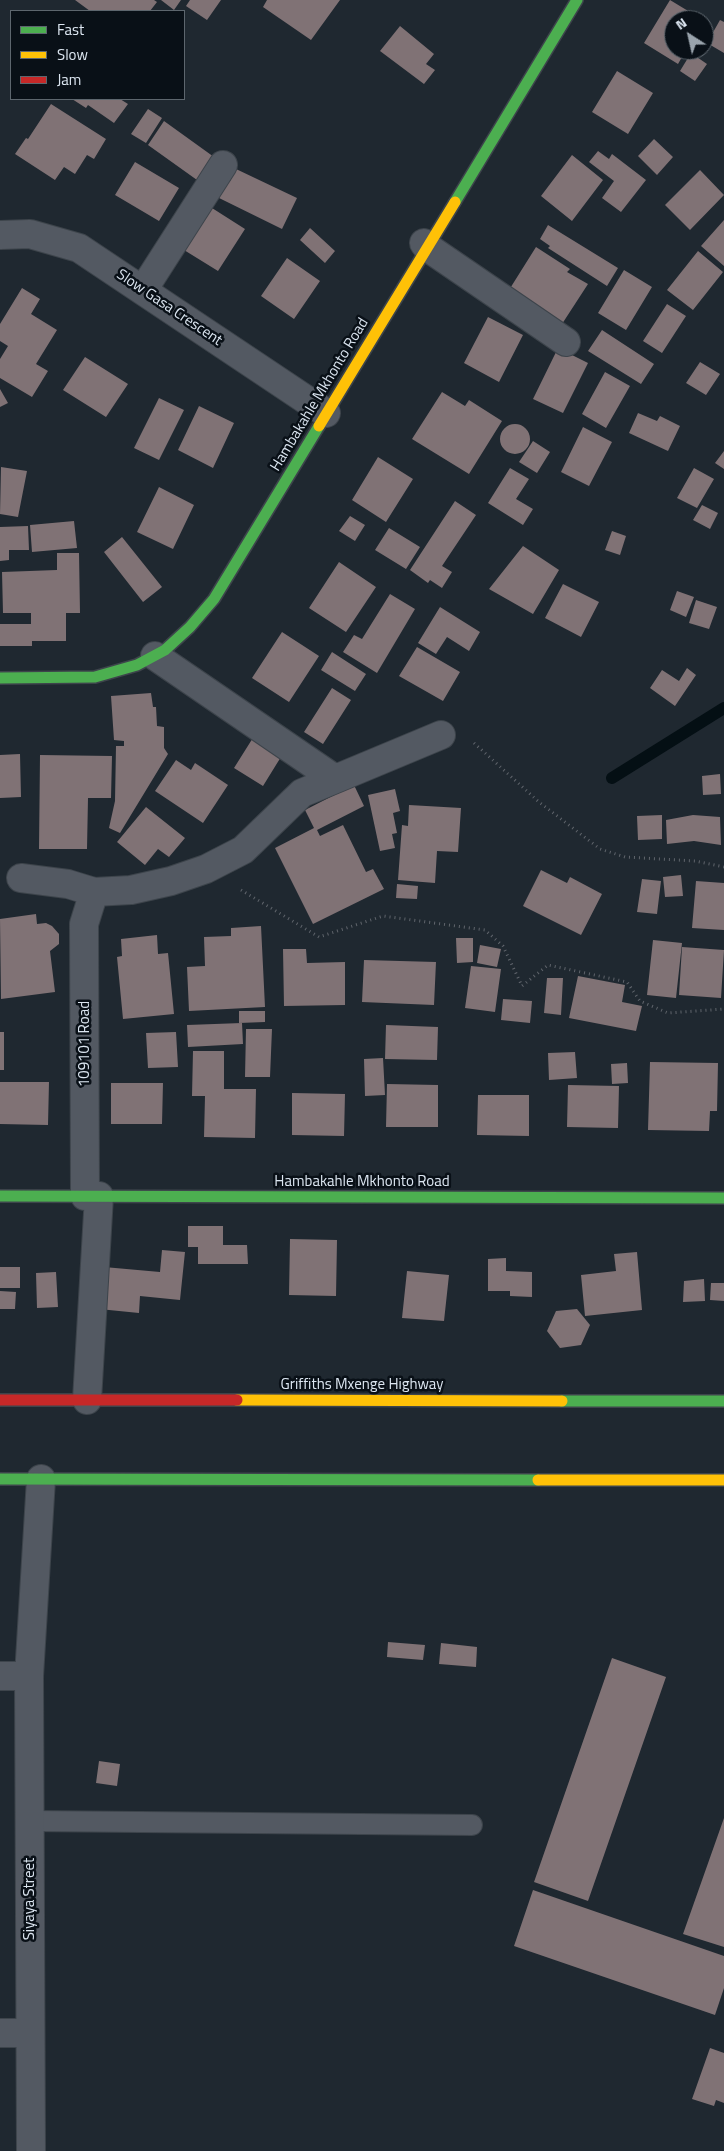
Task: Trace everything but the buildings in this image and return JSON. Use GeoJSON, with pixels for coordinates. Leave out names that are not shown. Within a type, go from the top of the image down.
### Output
{"type":"FeatureCollection","features":[{"type":"Feature","properties":{"kind":"street","name":"Hambakahle Mkhonto Road"},"geometry":{"type":"LineString","coordinates":[[0,678],[96,677],[137,665],[155,656],[190,628],[214,600],[426,245],[577,0]]}},
{"type":"Feature","properties":{"kind":"street"},"geometry":{"type":"LineString","coordinates":[[143,290],[223,165]]}},
{"type":"Feature","properties":{"kind":"street","name":"Slow Gasa Crescent"},"geometry":{"type":"LineString","coordinates":[[0,235],[30,234],[79,248],[326,413]]}},
{"type":"Feature","properties":{"kind":"street"},"geometry":{"type":"LineString","coordinates":[[426,245],[566,342]]}},
{"type":"Feature","properties":{"kind":"street"},"geometry":{"type":"LineString","coordinates":[[155,656],[335,779]]}},
{"type":"Feature","properties":{"kind":"street"},"geometry":{"type":"LineString","coordinates":[[21,878],[68,884],[94,892],[131,890],[171,881],[206,870],[243,850],[302,793],[441,735]]}},
{"type":"Feature","properties":{"kind":"street","name":"109101 Road"},"geometry":{"type":"LineString","coordinates":[[87,1400],[92,1196],[84,924],[94,892]]}},
{"type":"Feature","properties":{"kind":"street","name":"Hambakahle Mkhonto Road"},"geometry":{"type":"LineString","coordinates":[[0,1196],[724,1198]]}},
{"type":"Feature","properties":{"kind":"street","name":"Griffiths Mxenge Highway"},"geometry":{"type":"LineString","coordinates":[[0,1400],[724,1401]]}},
{"type":"Feature","properties":{"kind":"street"},"geometry":{"type":"LineString","coordinates":[[0,1479],[724,1480]]}},
{"type":"Feature","properties":{"kind":"street","name":"Siyaya Street"},"geometry":{"type":"LineString","coordinates":[[31,2151],[29,1676],[41,1479]]}},
{"type":"Feature","properties":{"kind":"street"},"geometry":{"type":"LineString","coordinates":[[0,1676],[29,1676]]}},
{"type":"Feature","properties":{"kind":"street"},"geometry":{"type":"LineString","coordinates":[[0,2033],[30,2033]]}},
{"type":"Feature","properties":{"kind":"lane"},"geometry":{"type":"LineString","coordinates":[[29,1821],[472,1825]]}},
{"type":"Feature","properties":{"kind":"path"},"geometry":{"type":"LineString","coordinates":[[441,735],[468,738],[539,802],[600,849],[625,857],[695,861],[724,867]]}},
{"type":"Feature","properties":{"kind":"path"},"geometry":{"type":"LineString","coordinates":[[206,870],[319,937],[383,916],[485,930],[503,946],[522,986],[548,965],[627,982],[640,1001],[668,1013],[724,1008]]}},
{"type":"Feature","properties":{"kind":"waterway"},"geometry":{"type":"LineString","coordinates":[[612,778],[724,708]]}},
{"type":"Feature","properties":{"kind":"traffic: fast"},"geometry":{"type":"LineString","coordinates":[[455,202],[577,0]]}},
{"type":"Feature","properties":{"kind":"traffic: fast"},"geometry":{"type":"LineString","coordinates":[[0,678],[95,677],[137,665],[165,650],[190,627],[214,599],[319,426]]}},
{"type":"Feature","properties":{"kind":"traffic: fast"},"geometry":{"type":"LineString","coordinates":[[0,1196],[724,1198]]}},
{"type":"Feature","properties":{"kind":"traffic: fast"},"geometry":{"type":"LineString","coordinates":[[562,1401],[724,1401]]}},
{"type":"Feature","properties":{"kind":"traffic: fast"},"geometry":{"type":"LineString","coordinates":[[0,1479],[538,1480]]}},
{"type":"Feature","properties":{"kind":"traffic: slow"},"geometry":{"type":"LineString","coordinates":[[319,426],[455,202]]}},
{"type":"Feature","properties":{"kind":"traffic: slow"},"geometry":{"type":"LineString","coordinates":[[237,1400],[562,1401]]}},
{"type":"Feature","properties":{"kind":"traffic: slow"},"geometry":{"type":"LineString","coordinates":[[538,1480],[724,1480]]}},
{"type":"Feature","properties":{"kind":"traffic: jam"},"geometry":{"type":"LineString","coordinates":[[0,1400],[237,1400]]}}]}
